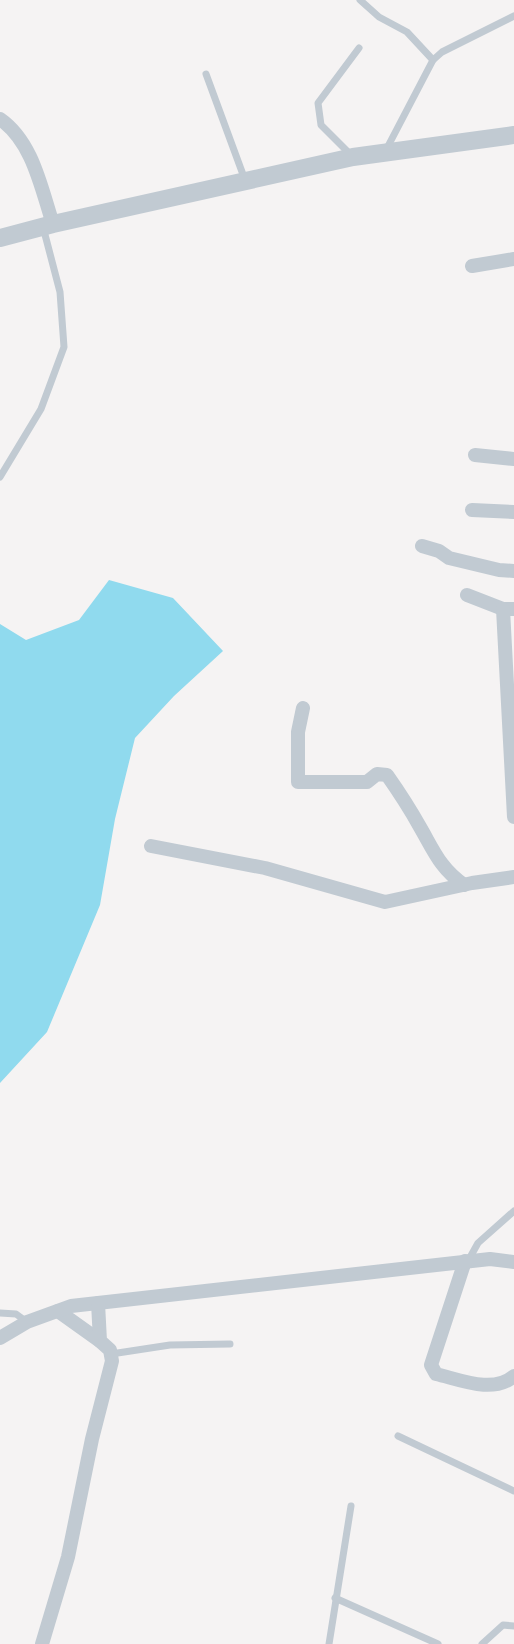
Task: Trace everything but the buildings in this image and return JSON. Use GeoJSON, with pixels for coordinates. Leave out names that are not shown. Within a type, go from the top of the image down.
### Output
{"type":"FeatureCollection","features":[{"type":"Feature","properties":{"kind":"street"},"geometry":{"type":"LineString","coordinates":[[0,119],[14,131],[23,143],[37,173],[48,225]]}},
{"type":"Feature","properties":{"kind":"street"},"geometry":{"type":"LineString","coordinates":[[0,238],[48,225],[353,157],[514,135]]}},
{"type":"Feature","properties":{"kind":"street"},"geometry":{"type":"LineString","coordinates":[[472,266],[514,259]]}},
{"type":"Feature","properties":{"kind":"street"},"geometry":{"type":"LineString","coordinates":[[475,455],[514,459]]}},
{"type":"Feature","properties":{"kind":"street"},"geometry":{"type":"LineString","coordinates":[[472,510],[514,512]]}},
{"type":"Feature","properties":{"kind":"street"},"geometry":{"type":"LineString","coordinates":[[422,546],[439,551],[448,558],[499,570],[514,571]]}},
{"type":"Feature","properties":{"kind":"street"},"geometry":{"type":"LineString","coordinates":[[467,595],[508,609],[514,818]]}},
{"type":"Feature","properties":{"kind":"street"},"geometry":{"type":"LineString","coordinates":[[303,708],[298,732],[298,782],[367,782],[377,774],[387,775],[421,828],[436,858],[451,876],[464,885]]}},
{"type":"Feature","properties":{"kind":"street"},"geometry":{"type":"LineString","coordinates":[[151,846],[265,868],[386,902],[464,885],[514,877]]}},
{"type":"Feature","properties":{"kind":"street"},"geometry":{"type":"LineString","coordinates":[[0,1338],[27,1322],[71,1306],[490,1258],[514,1262]]}},
{"type":"Feature","properties":{"kind":"street"},"geometry":{"type":"LineString","coordinates":[[466,1261],[431,1365],[432,1371],[436,1374],[492,1386],[504,1384],[514,1376]]}},
{"type":"Feature","properties":{"kind":"street"},"geometry":{"type":"LineString","coordinates":[[98,1303],[100,1341]]}},
{"type":"Feature","properties":{"kind":"street"},"geometry":{"type":"LineString","coordinates":[[42,1644],[68,1557],[92,1439],[112,1360],[112,1354],[106,1344],[58,1311]]}},
{"type":"Feature","properties":{"kind":"lane"},"geometry":{"type":"LineString","coordinates":[[360,0],[379,17],[407,32],[433,60]]}},
{"type":"Feature","properties":{"kind":"lane"},"geometry":{"type":"LineString","coordinates":[[385,153],[433,60],[442,52],[514,16]]}},
{"type":"Feature","properties":{"kind":"lane"},"geometry":{"type":"LineString","coordinates":[[353,157],[321,126],[318,103],[360,48]]}},
{"type":"Feature","properties":{"kind":"lane"},"geometry":{"type":"LineString","coordinates":[[206,74],[246,180]]}},
{"type":"Feature","properties":{"kind":"lane"},"geometry":{"type":"LineString","coordinates":[[0,478],[41,409],[64,347],[60,292],[48,225]]}},
{"type":"Feature","properties":{"kind":"lane"},"geometry":{"type":"LineString","coordinates":[[466,1261],[478,1243],[514,1211]]}},
{"type":"Feature","properties":{"kind":"lane"},"geometry":{"type":"LineString","coordinates":[[0,1313],[16,1314],[27,1322]]}},
{"type":"Feature","properties":{"kind":"lane"},"geometry":{"type":"LineString","coordinates":[[112,1354],[170,1345],[230,1344]]}},
{"type":"Feature","properties":{"kind":"lane"},"geometry":{"type":"LineString","coordinates":[[398,1436],[514,1491]]}},
{"type":"Feature","properties":{"kind":"lane"},"geometry":{"type":"LineString","coordinates":[[329,1644],[351,1506]]}},
{"type":"Feature","properties":{"kind":"lane"},"geometry":{"type":"LineString","coordinates":[[335,1598],[438,1644]]}},
{"type":"Feature","properties":{"kind":"lane"},"geometry":{"type":"LineString","coordinates":[[482,1644],[503,1625],[514,1626]]}},
{"type":"Feature","properties":{"kind":"water"},"geometry":{"type":"Polygon","coordinates":[[[109,580],[173,598],[223,651],[174,696],[135,738],[115,819],[100,905],[47,1032],[0,1083],[0,624],[26,640],[79,620],[109,580]]]}}]}
